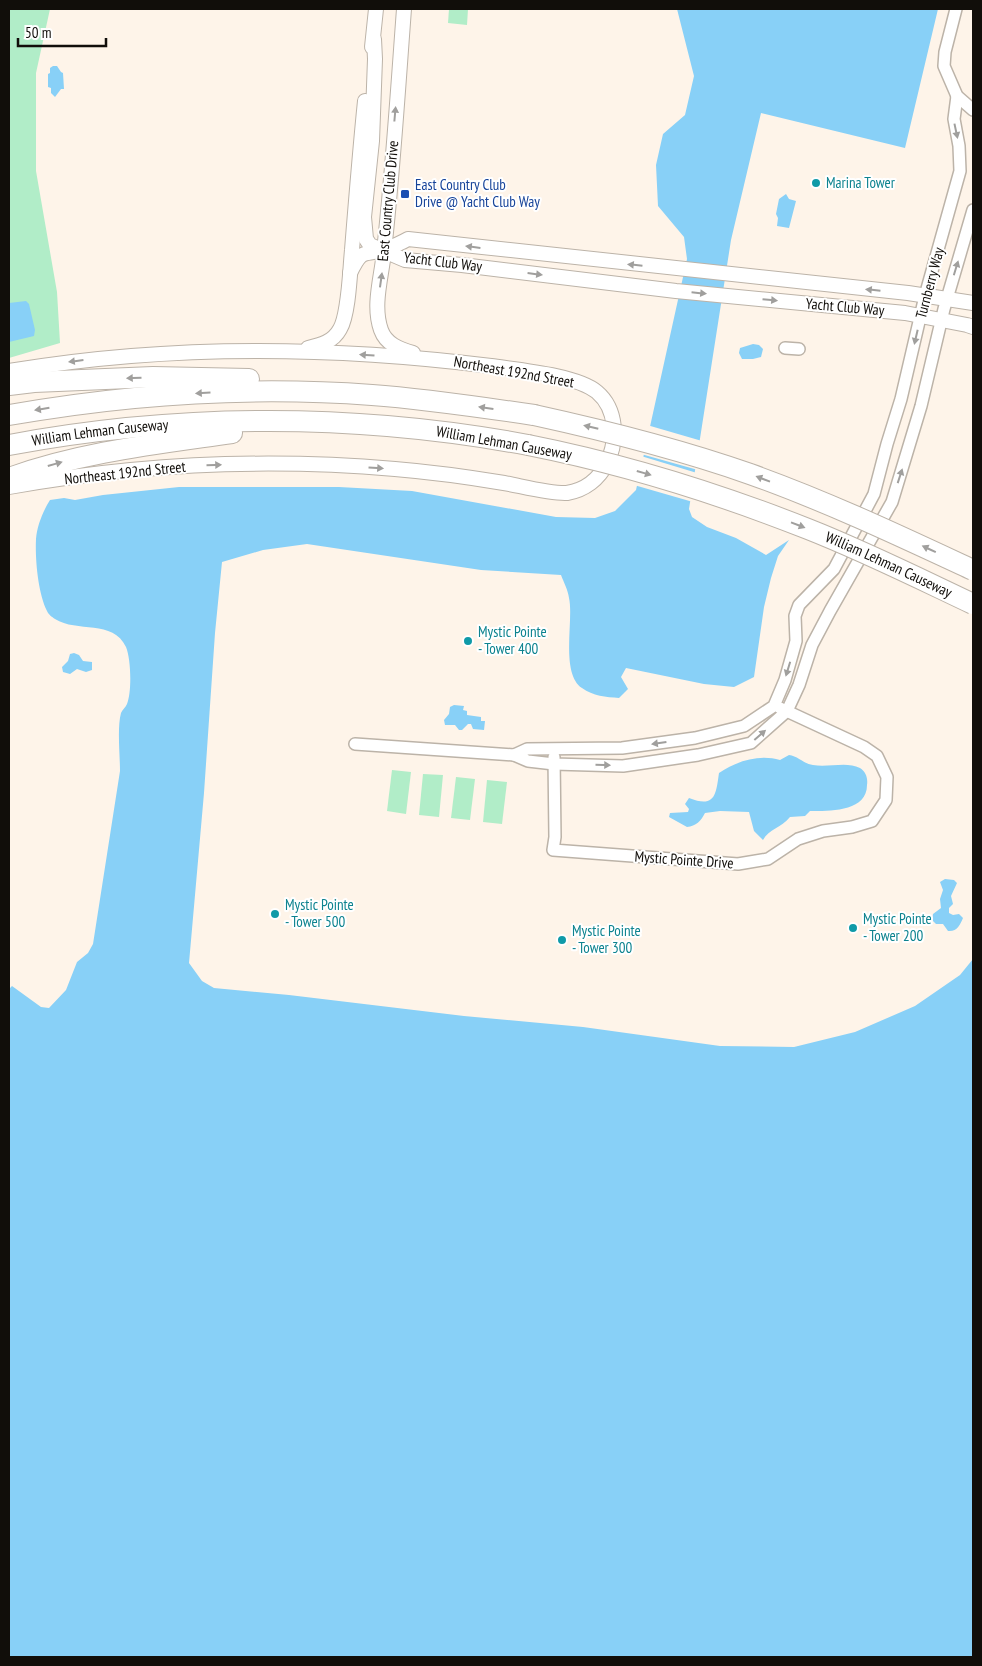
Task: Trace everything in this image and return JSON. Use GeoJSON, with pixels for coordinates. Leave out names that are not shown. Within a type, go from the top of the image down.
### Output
{"type":"FeatureCollection","features":[{"type":"Feature","properties":{"kind":"highway"},"geometry":{"type":"LineString","coordinates":[[9,385],[34,382],[153,377],[243,378],[340,393]]}},
{"type":"Feature","properties":{"kind":"highway","name":"William Lehman Causeway"},"geometry":{"type":"LineString","coordinates":[[9,415],[99,401],[177,394],[253,391],[340,393],[420,399],[534,415],[648,442],[750,474],[831,505],[973,570]]}},
{"type":"Feature","properties":{"kind":"highway","name":"William Lehman Causeway"},"geometry":{"type":"LineString","coordinates":[[9,445],[72,434],[224,421],[315,422],[433,431],[528,445],[627,468],[742,504],[822,535],[973,604]]}},
{"type":"Feature","properties":{"kind":"highway"},"geometry":{"type":"LineString","coordinates":[[9,478],[64,461],[126,448],[315,422]]}},
{"type":"Feature","properties":{"kind":"street"},"geometry":{"type":"LineString","coordinates":[[288,350],[309,348],[331,340],[338,333],[344,319],[376,9]]}},
{"type":"Feature","properties":{"kind":"street","name":"East Country Club Drive"},"geometry":{"type":"LineString","coordinates":[[404,9],[384,250],[377,304],[380,328],[386,339],[396,348],[433,359]]}},
{"type":"Feature","properties":{"kind":"street","name":"Turnberry Way"},"geometry":{"type":"LineString","coordinates":[[956,9],[945,52],[944,66],[957,96],[973,110]]}},
{"type":"Feature","properties":{"kind":"street"},"geometry":{"type":"LineString","coordinates":[[374,39],[372,140],[364,217],[366,238],[370,245],[384,250]]}},
{"type":"Feature","properties":{"kind":"street","name":"Turnberry Way"},"geometry":{"type":"LineString","coordinates":[[874,494],[901,399],[926,296],[961,167],[954,120],[957,96]]}},
{"type":"Feature","properties":{"kind":"street"},"geometry":{"type":"LineString","coordinates":[[961,167],[973,169]]}},
{"type":"Feature","properties":{"kind":"street","name":"Turnberry Way"},"geometry":{"type":"LineString","coordinates":[[892,502],[921,406],[941,320],[973,210]]}},
{"type":"Feature","properties":{"kind":"street","name":"Yacht Club Way"},"geometry":{"type":"LineString","coordinates":[[384,250],[408,239],[926,296],[973,303]]}},
{"type":"Feature","properties":{"kind":"street"},"geometry":{"type":"LineString","coordinates":[[350,273],[358,258],[368,252],[384,250]]}},
{"type":"Feature","properties":{"kind":"street","name":"Yacht Club Way"},"geometry":{"type":"LineString","coordinates":[[384,250],[405,260],[721,296],[921,316],[973,327]]}},
{"type":"Feature","properties":{"kind":"street"},"geometry":{"type":"LineString","coordinates":[[785,348],[799,348]]}},
{"type":"Feature","properties":{"kind":"street","name":"Northeast 192nd Street"},"geometry":{"type":"LineString","coordinates":[[9,370],[84,360],[165,353],[288,350],[433,359],[547,375],[576,382],[595,390],[610,408],[614,427],[612,448],[602,471],[594,481],[584,488],[564,493],[461,476],[394,469],[272,464],[146,469],[89,474],[9,487]]}},
{"type":"Feature","properties":{"kind":"street"},"geometry":{"type":"LineString","coordinates":[[901,399],[921,406]]}},
{"type":"Feature","properties":{"kind":"street"},"geometry":{"type":"LineString","coordinates":[[355,744],[514,755],[528,761],[554,764],[623,766],[698,755],[751,742],[787,711],[799,685],[812,645],[892,502],[874,494],[834,569],[798,605],[795,616],[796,641],[785,680],[774,706],[744,726],[695,738],[622,748],[527,748],[514,755]]}},
{"type":"Feature","properties":{"kind":"street"},"geometry":{"type":"LineString","coordinates":[[834,569],[849,579]]}},
{"type":"Feature","properties":{"kind":"street"},"geometry":{"type":"LineString","coordinates":[[796,641],[812,645]]}},
{"type":"Feature","properties":{"kind":"street","name":"Mystic Pointe Drive"},"geometry":{"type":"LineString","coordinates":[[554,748],[555,837],[553,850],[738,864],[768,859],[798,839],[823,831],[852,827],[872,821],[886,800],[887,777],[877,756],[864,747],[774,706]]}},
{"type":"Feature","properties":{"kind":"green space"},"geometry":{"type":"Polygon","coordinates":[[[9,9],[50,9],[36,73],[36,171],[57,292],[60,343],[9,358],[9,9]]]}},
{"type":"Feature","properties":{"kind":"green space"},"geometry":{"type":"Polygon","coordinates":[[[449,9],[468,9],[467,25],[448,23],[449,9]]]}},
{"type":"Feature","properties":{"kind":"green space"},"geometry":{"type":"Polygon","coordinates":[[[392,770],[411,772],[406,814],[387,811],[392,770]]]}},
{"type":"Feature","properties":{"kind":"green space"},"geometry":{"type":"Polygon","coordinates":[[[423,774],[443,775],[439,817],[419,815],[423,774]]]}},
{"type":"Feature","properties":{"kind":"green space"},"geometry":{"type":"Polygon","coordinates":[[[456,777],[475,779],[470,820],[451,818],[456,777]]]}},
{"type":"Feature","properties":{"kind":"green space"},"geometry":{"type":"Polygon","coordinates":[[[487,780],[507,782],[502,824],[483,822],[487,780]]]}},
{"type":"Feature","properties":{"kind":"water"},"geometry":{"type":"Polygon","coordinates":[[[677,9],[938,9],[905,148],[761,113],[731,240],[689,509],[692,517],[707,527],[736,538],[766,555],[789,540],[778,556],[771,578],[764,607],[754,677],[734,687],[704,684],[626,668],[621,677],[628,689],[619,698],[600,696],[586,691],[575,681],[571,671],[569,646],[570,608],[568,592],[561,575],[481,570],[307,544],[263,550],[222,562],[189,963],[202,981],[214,988],[464,1016],[583,1027],[720,1046],[794,1047],[855,1032],[915,1006],[960,975],[973,959],[973,1657],[9,1657],[9,989],[12,986],[41,1007],[49,1008],[66,990],[77,962],[88,953],[93,944],[120,771],[120,719],[121,713],[129,699],[130,684],[128,652],[120,638],[104,630],[64,623],[55,619],[48,612],[39,586],[36,556],[36,539],[43,514],[50,500],[64,498],[75,500],[179,487],[339,487],[412,491],[556,517],[595,518],[615,511],[636,490],[687,259],[684,237],[658,206],[656,165],[663,134],[685,115],[694,76],[677,9]]]}},
{"type":"Feature","properties":{"kind":"water"},"geometry":{"type":"Polygon","coordinates":[[[53,66],[57,66],[63,73],[64,89],[61,89],[55,97],[51,93],[51,88],[48,87],[48,74],[53,66]]]}},
{"type":"Feature","properties":{"kind":"water"},"geometry":{"type":"Polygon","coordinates":[[[786,194],[789,199],[796,201],[789,228],[777,226],[778,218],[776,214],[779,199],[786,194]]]}},
{"type":"Feature","properties":{"kind":"water"},"geometry":{"type":"Polygon","coordinates":[[[26,301],[29,304],[35,330],[34,336],[9,342],[9,303],[26,301]]]}},
{"type":"Feature","properties":{"kind":"water"},"geometry":{"type":"Polygon","coordinates":[[[753,344],[759,345],[763,349],[761,357],[742,359],[739,353],[740,348],[753,344]]]}},
{"type":"Feature","properties":{"kind":"water"},"geometry":{"type":"Polygon","coordinates":[[[70,654],[79,655],[83,661],[92,662],[92,670],[86,672],[77,669],[70,674],[63,672],[62,667],[68,661],[70,654]]]}},
{"type":"Feature","properties":{"kind":"water"},"geometry":{"type":"Polygon","coordinates":[[[454,705],[464,706],[463,710],[467,711],[467,715],[481,717],[481,721],[485,721],[484,730],[473,729],[471,724],[468,724],[462,730],[459,730],[455,725],[445,725],[444,720],[449,714],[450,707],[454,705]]]}},
{"type":"Feature","properties":{"kind":"water"},"geometry":{"type":"Polygon","coordinates":[[[789,755],[813,765],[849,765],[860,768],[864,771],[867,778],[865,794],[861,800],[846,808],[810,811],[805,816],[790,817],[783,824],[768,833],[763,840],[754,831],[749,812],[720,811],[705,813],[698,823],[687,827],[669,817],[670,813],[688,812],[689,809],[685,804],[689,798],[705,802],[710,800],[717,787],[719,773],[726,769],[756,758],[780,760],[789,755]]]}},
{"type":"Feature","properties":{"kind":"water"},"geometry":{"type":"Polygon","coordinates":[[[945,879],[954,880],[957,883],[951,896],[953,904],[949,908],[949,913],[953,915],[959,914],[963,918],[958,928],[951,931],[948,931],[943,924],[936,924],[932,920],[933,914],[941,908],[940,899],[943,890],[940,882],[945,879]]]}},
{"type":"Feature","properties":{"kind":"pier"},"geometry":{"type":"Polygon","coordinates":[[[647,425],[702,441],[698,470],[641,454],[647,425]]]}},
{"type":"Feature","properties":{"kind":"pier"},"geometry":{"type":"Polygon","coordinates":[[[641,456],[697,473],[693,502],[634,485],[641,456]]]}},
{"type":"Feature","properties":{"kind":"place","name":"Marina Tower"},"geometry":{"type":"Point","coordinates":[816,183]}},
{"type":"Feature","properties":{"kind":"place","name":"East Country Club Drive @ Yacht Club Way"},"geometry":{"type":"Point","coordinates":[405,194]}},
{"type":"Feature","properties":{"kind":"place","name":"Mystic Pointe - Tower 400"},"geometry":{"type":"Point","coordinates":[468,641]}},
{"type":"Feature","properties":{"kind":"place","name":"Mystic Pointe - Tower 500"},"geometry":{"type":"Point","coordinates":[275,914]}},
{"type":"Feature","properties":{"kind":"place","name":"Mystic Pointe - Tower 200"},"geometry":{"type":"Point","coordinates":[853,928]}},
{"type":"Feature","properties":{"kind":"place","name":"Mystic Pointe - Tower 300"},"geometry":{"type":"Point","coordinates":[562,940]}}]}
